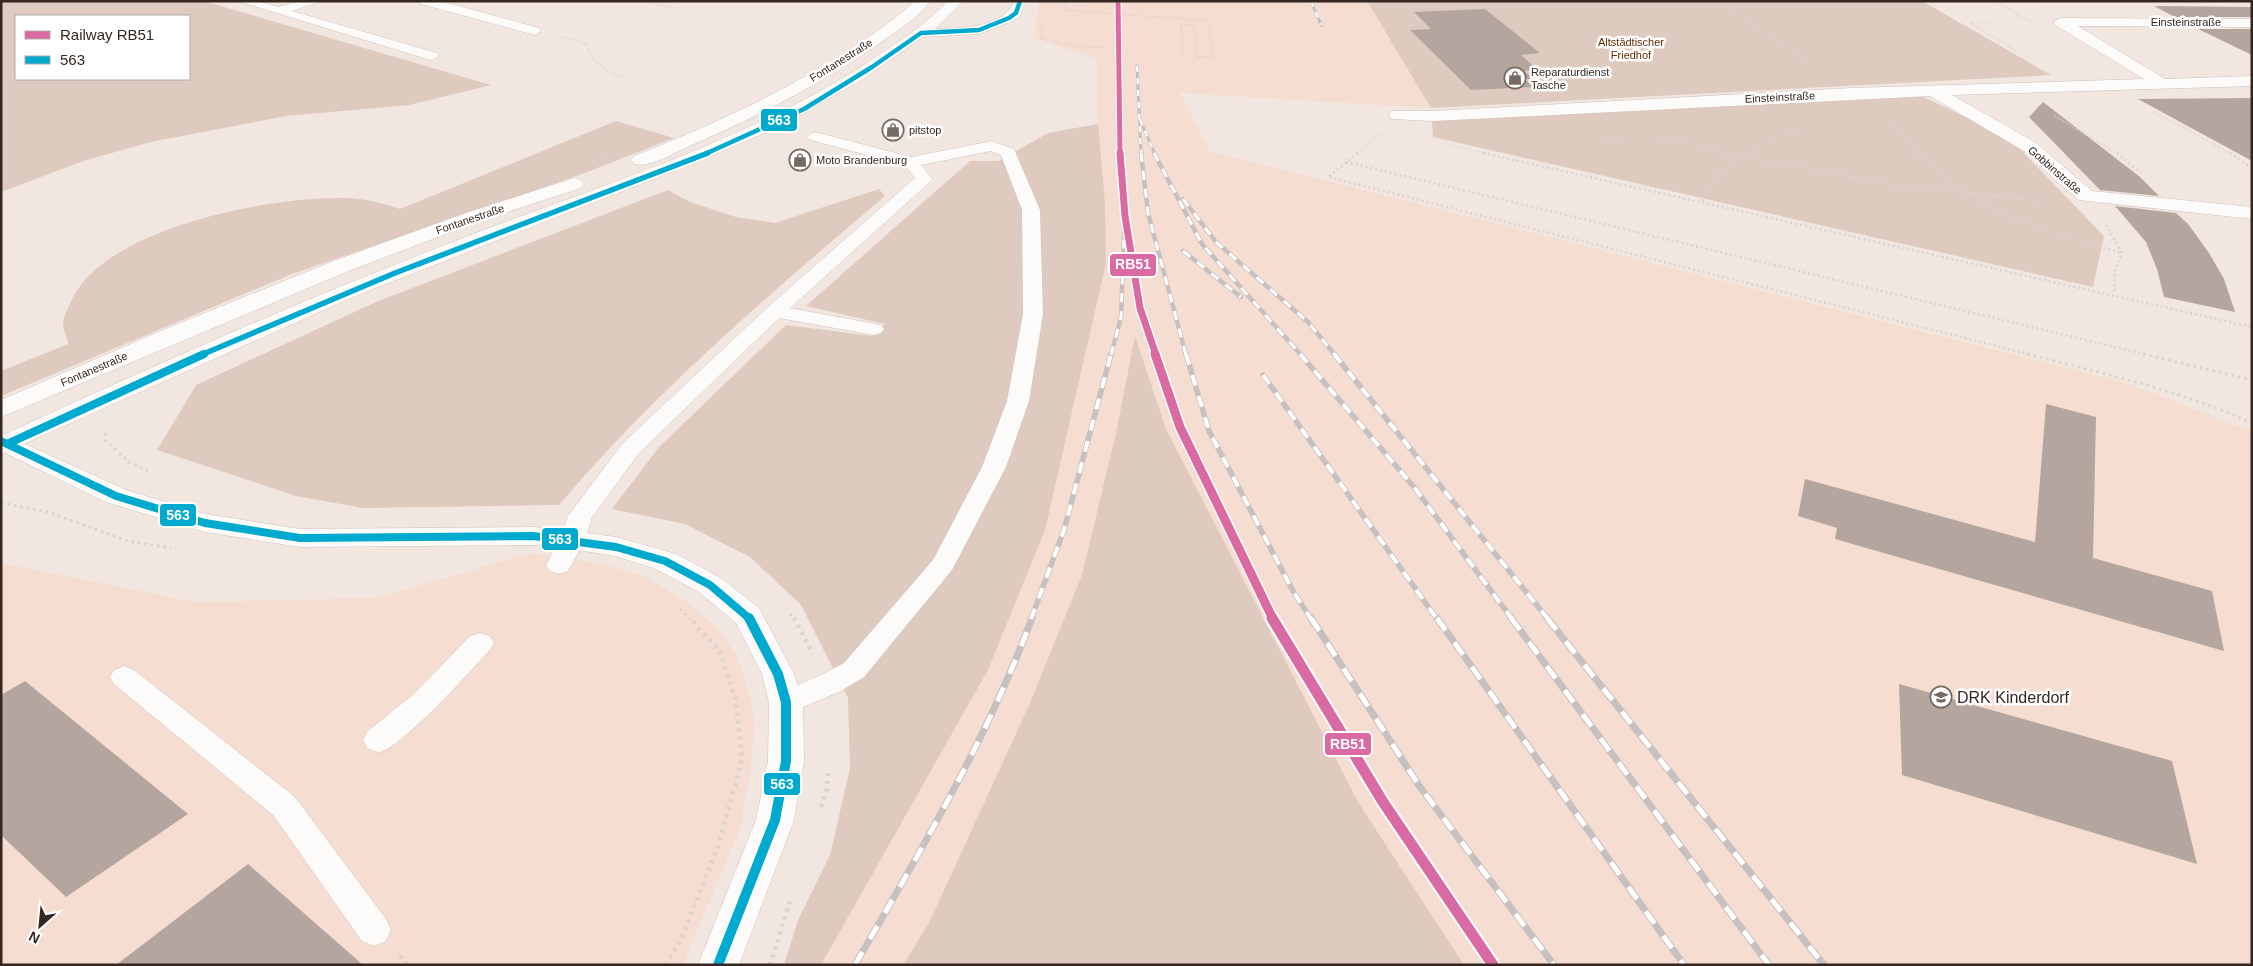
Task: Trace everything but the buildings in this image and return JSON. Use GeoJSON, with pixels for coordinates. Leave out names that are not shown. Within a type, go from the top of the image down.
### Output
{"type":"FeatureCollection","features":[{"type":"Feature","properties":{"kind":"street","name":"Fontanestraße"},"geometry":{"type":"LineString","coordinates":[[1,409],[237,308],[355,260],[460,221],[612,171],[661,152],[817,77],[905,19],[923,1]]}},
{"type":"Feature","properties":{"kind":"street","name":"Fontanestraße"},"geometry":{"type":"LineString","coordinates":[[3,444],[164,371],[394,272],[686,162],[804,109],[872,67],[921,33],[956,1]]}},
{"type":"Feature","properties":{"kind":"street","name":"Einsteinstraße"},"geometry":{"type":"LineString","coordinates":[[2162,83],[2060,22],[2252,22]]}},
{"type":"Feature","properties":{"kind":"street","name":"Einsteinstraße"},"geometry":{"type":"LineString","coordinates":[[1398,115],[1433,116],[1851,93],[2252,81]]}},
{"type":"Feature","properties":{"kind":"street","name":"Gobbinstraße"},"geometry":{"type":"LineString","coordinates":[[1932,90],[2030,147],[2086,196],[2252,213]]}},
{"type":"Feature","properties":{"kind":"street"},"geometry":{"type":"LineString","coordinates":[[3,444],[108,492],[154,510],[205,523],[256,532],[326,539],[533,536],[572,540],[616,547],[665,561],[710,585],[748,616],[778,674],[786,702],[786,761],[775,820],[718,965]]}},
{"type":"Feature","properties":{"kind":"lane"},"geometry":{"type":"LineString","coordinates":[[244,1],[432,56]]}},
{"type":"Feature","properties":{"kind":"lane"},"geometry":{"type":"LineString","coordinates":[[278,11],[316,1]]}},
{"type":"Feature","properties":{"kind":"lane"},"geometry":{"type":"LineString","coordinates":[[425,1],[535,31]]}},
{"type":"Feature","properties":{"kind":"lane"},"geometry":{"type":"LineString","coordinates":[[921,33],[979,30],[1009,18],[1016,13],[1020,1]]}},
{"type":"Feature","properties":{"kind":"lane"},"geometry":{"type":"LineString","coordinates":[[786,702],[829,684],[854,670],[943,564],[994,467],[1018,402],[1031,324],[1031,210],[1008,152],[992,146],[911,162],[815,137]]}},
{"type":"Feature","properties":{"kind":"lane"},"geometry":{"type":"LineString","coordinates":[[559,566],[572,540],[580,516],[631,448],[775,311],[924,179],[911,162]]}},
{"type":"Feature","properties":{"kind":"lane"},"geometry":{"type":"LineString","coordinates":[[775,311],[874,329]]}},
{"type":"Feature","properties":{"kind":"lane"},"geometry":{"type":"LineString","coordinates":[[378,740],[426,700],[480,643]]}},
{"type":"Feature","properties":{"kind":"lane"},"geometry":{"type":"LineString","coordinates":[[124,677],[284,806],[374,930]]}},
{"type":"Feature","properties":{"kind":"path"},"geometry":{"type":"LineString","coordinates":[[644,1],[676,9]]}},
{"type":"Feature","properties":{"kind":"path"},"geometry":{"type":"LineString","coordinates":[[1066,1],[1066,10],[1209,21],[1212,57],[1197,56],[1195,26],[1181,25],[1183,59]]}},
{"type":"Feature","properties":{"kind":"path"},"geometry":{"type":"LineString","coordinates":[[1073,1],[1073,6],[1084,5],[1084,1]]}},
{"type":"Feature","properties":{"kind":"path"},"geometry":{"type":"LineString","coordinates":[[1716,1],[1824,72],[1896,127],[1921,155],[1967,194],[2008,216],[2074,240],[2122,253]]}},
{"type":"Feature","properties":{"kind":"path"},"geometry":{"type":"LineString","coordinates":[[1043,22],[1041,38],[1078,47],[1111,48]]}},
{"type":"Feature","properties":{"kind":"path"},"geometry":{"type":"LineString","coordinates":[[1989,22],[1970,23],[2015,50]]}},
{"type":"Feature","properties":{"kind":"path"},"geometry":{"type":"LineString","coordinates":[[535,31],[587,44],[588,52],[597,64],[612,73],[626,78]]}},
{"type":"Feature","properties":{"kind":"path"},"geometry":{"type":"LineString","coordinates":[[2153,112],[2240,158],[2252,168]]}},
{"type":"Feature","properties":{"kind":"path"},"geometry":{"type":"LineString","coordinates":[[2049,113],[2115,151],[2175,205]]}},
{"type":"Feature","properties":{"kind":"path"},"geometry":{"type":"LineString","coordinates":[[1702,201],[1718,174],[1768,142],[1810,125]]}},
{"type":"Feature","properties":{"kind":"path"},"geometry":{"type":"LineString","coordinates":[[1644,134],[1744,157],[1844,176],[1967,194],[2045,201]]}},
{"type":"Feature","properties":{"kind":"path"},"geometry":{"type":"LineString","coordinates":[[1595,137],[1604,139],[1634,135]]}},
{"type":"Feature","properties":{"kind":"path"},"geometry":{"type":"LineString","coordinates":[[1472,149],[2252,326]]}},
{"type":"Feature","properties":{"kind":"path"},"geometry":{"type":"LineString","coordinates":[[2252,380],[1345,162],[1328,177],[1591,242],[2160,388],[2208,403],[2252,423]]}},
{"type":"Feature","properties":{"kind":"path"},"geometry":{"type":"LineString","coordinates":[[2105,224],[2122,253]]}},
{"type":"Feature","properties":{"kind":"path"},"geometry":{"type":"LineString","coordinates":[[2114,295],[2115,271],[2122,253]]}},
{"type":"Feature","properties":{"kind":"path"},"geometry":{"type":"LineString","coordinates":[[106,431],[105,440],[129,462],[153,473]]}},
{"type":"Feature","properties":{"kind":"path"},"geometry":{"type":"LineString","coordinates":[[785,609],[798,623],[829,684]]}},
{"type":"Feature","properties":{"kind":"path"},"geometry":{"type":"LineString","coordinates":[[818,816],[827,789],[828,760]]}},
{"type":"Feature","properties":{"kind":"path"},"geometry":{"type":"LineString","coordinates":[[770,965],[794,889]]}},
{"type":"Feature","properties":{"kind":"shaded area"},"geometry":{"type":"Polygon","coordinates":[[[1038,1],[1367,1],[1431,108],[1180,93],[1210,151],[2130,384],[2236,426],[2252,429],[2252,965],[821,965],[988,670],[1045,530],[1098,124],[1097,59],[1035,38],[1038,1]]]}},
{"type":"Feature","properties":{"kind":"shaded area"},"geometry":{"type":"Polygon","coordinates":[[[530,553],[601,564],[643,576],[686,601],[717,628],[736,654],[748,688],[755,723],[750,775],[740,829],[682,965],[1,965],[1,563],[194,602],[377,598],[530,553]]]}},
{"type":"Feature","properties":{"kind":"green space"},"geometry":{"type":"Polygon","coordinates":[[[1,1],[204,1],[491,85],[409,105],[286,116],[151,142],[83,161],[1,192],[1,1]]]}},
{"type":"Feature","properties":{"kind":"green space","name":"Altstädtischer Friedhof"},"geometry":{"type":"Polygon","coordinates":[[[1367,1],[1922,1],[2051,75],[1431,108],[1367,1]]]}},
{"type":"Feature","properties":{"kind":"green space"},"geometry":{"type":"Polygon","coordinates":[[[1922,96],[2004,136],[2018,147],[2104,236],[2093,287],[1433,137],[1432,121],[1922,96]]]}},
{"type":"Feature","properties":{"kind":"green space"},"geometry":{"type":"Polygon","coordinates":[[[616,121],[674,138],[590,171],[292,274],[1,396],[1,371],[68,344],[63,325],[64,318],[70,304],[87,278],[115,255],[151,237],[191,222],[275,203],[313,199],[352,198],[373,201],[400,209],[616,121]]]}},
{"type":"Feature","properties":{"kind":"green space"},"geometry":{"type":"Polygon","coordinates":[[[1098,124],[1105,204],[1106,263],[1045,530],[988,670],[821,965],[784,965],[798,920],[830,855],[850,768],[848,698],[801,605],[750,557],[685,524],[612,509],[659,447],[786,325],[872,336],[885,324],[806,306],[970,161],[998,161],[1048,133],[1098,124]]]}},
{"type":"Feature","properties":{"kind":"green space"},"geometry":{"type":"Polygon","coordinates":[[[879,189],[885,196],[757,306],[675,382],[596,463],[559,505],[363,508],[296,496],[157,450],[196,385],[376,302],[668,190],[690,202],[736,217],[775,223],[879,189]]]}},
{"type":"Feature","properties":{"kind":"green space"},"geometry":{"type":"Polygon","coordinates":[[[1135,336],[1166,429],[1358,802],[1464,965],[903,965],[929,923],[1030,703],[1082,575],[1116,433],[1135,336]]]}},
{"type":"Feature","properties":{"kind":"railway"},"geometry":{"type":"LineString","coordinates":[[1311,1],[1321,25]]}},
{"type":"Feature","properties":{"kind":"railway"},"geometry":{"type":"LineString","coordinates":[[1137,66],[1141,154]]}},
{"type":"Feature","properties":{"kind":"railway"},"geometry":{"type":"LineString","coordinates":[[1140,120],[1155,154]]}},
{"type":"Feature","properties":{"kind":"railway"},"geometry":{"type":"LineString","coordinates":[[1141,153],[1148,213],[1186,355]]}},
{"type":"Feature","properties":{"kind":"railway"},"geometry":{"type":"LineString","coordinates":[[1154,153],[1202,244],[1301,355]]}},
{"type":"Feature","properties":{"kind":"railway"},"geometry":{"type":"LineString","coordinates":[[1183,199],[1216,242],[1308,322],[1335,355]]}},
{"type":"Feature","properties":{"kind":"railway"},"geometry":{"type":"LineString","coordinates":[[1111,355],[1121,317],[1125,216]]}},
{"type":"Feature","properties":{"kind":"railway"},"geometry":{"type":"LineString","coordinates":[[1183,251],[1241,297]]}},
{"type":"Feature","properties":{"kind":"railway"},"geometry":{"type":"LineString","coordinates":[[1031,619],[1064,530],[1111,354]]}},
{"type":"Feature","properties":{"kind":"railway"},"geometry":{"type":"LineString","coordinates":[[1186,354],[1209,431],[1293,591],[1311,619]]}},
{"type":"Feature","properties":{"kind":"railway"},"geometry":{"type":"LineString","coordinates":[[1300,354],[1414,487],[1512,619]]}},
{"type":"Feature","properties":{"kind":"railway"},"geometry":{"type":"LineString","coordinates":[[1334,354],[1548,619]]}},
{"type":"Feature","properties":{"kind":"railway"},"geometry":{"type":"LineString","coordinates":[[1263,375],[1437,619]]}},
{"type":"Feature","properties":{"kind":"railway"},"geometry":{"type":"LineString","coordinates":[[855,965],[951,795],[973,752],[1014,663],[1032,618]]}},
{"type":"Feature","properties":{"kind":"railway"},"geometry":{"type":"LineString","coordinates":[[1311,618],[1420,787],[1554,965]]}},
{"type":"Feature","properties":{"kind":"railway"},"geometry":{"type":"LineString","coordinates":[[1437,618],[1684,965]]}},
{"type":"Feature","properties":{"kind":"railway"},"geometry":{"type":"LineString","coordinates":[[1511,618],[1769,965]]}},
{"type":"Feature","properties":{"kind":"railway"},"geometry":{"type":"LineString","coordinates":[[1547,618],[1824,965]]}},
{"type":"Feature","properties":{"kind":"rail line","name":"RB51"},"geometry":{"type":"LineString","coordinates":[[1118,1],[1120,149],[1125,216],[1140,308],[1180,427],[1272,618],[1383,802],[1493,965]]}},
{"type":"Feature","properties":{"kind":"transit line","name":"563"},"geometry":{"type":"LineString","coordinates":[[7,444],[173,367],[395,273],[687,162],[804,109],[872,67],[921,33],[979,30],[1009,18],[1016,13],[1020,1]]}},
{"type":"Feature","properties":{"kind":"transit line","name":"563"},"geometry":{"type":"LineString","coordinates":[[1,441],[116,496],[205,523],[300,538],[533,536],[572,540],[616,547],[665,561],[710,585],[748,616],[778,674],[786,702],[786,761],[775,820],[718,965]]}},
{"type":"Feature","properties":{"kind":"place","name":"Reparaturdienst Tasche"},"geometry":{"type":"Point","coordinates":[1515,78]}},
{"type":"Feature","properties":{"kind":"place","name":"pitstop"},"geometry":{"type":"Point","coordinates":[893,130]}},
{"type":"Feature","properties":{"kind":"place","name":"Moto Brandenburg"},"geometry":{"type":"Point","coordinates":[800,160]}},
{"type":"Feature","properties":{"kind":"place","name":"DRK Kinderdorf"},"geometry":{"type":"Point","coordinates":[1941,697]}}]}
